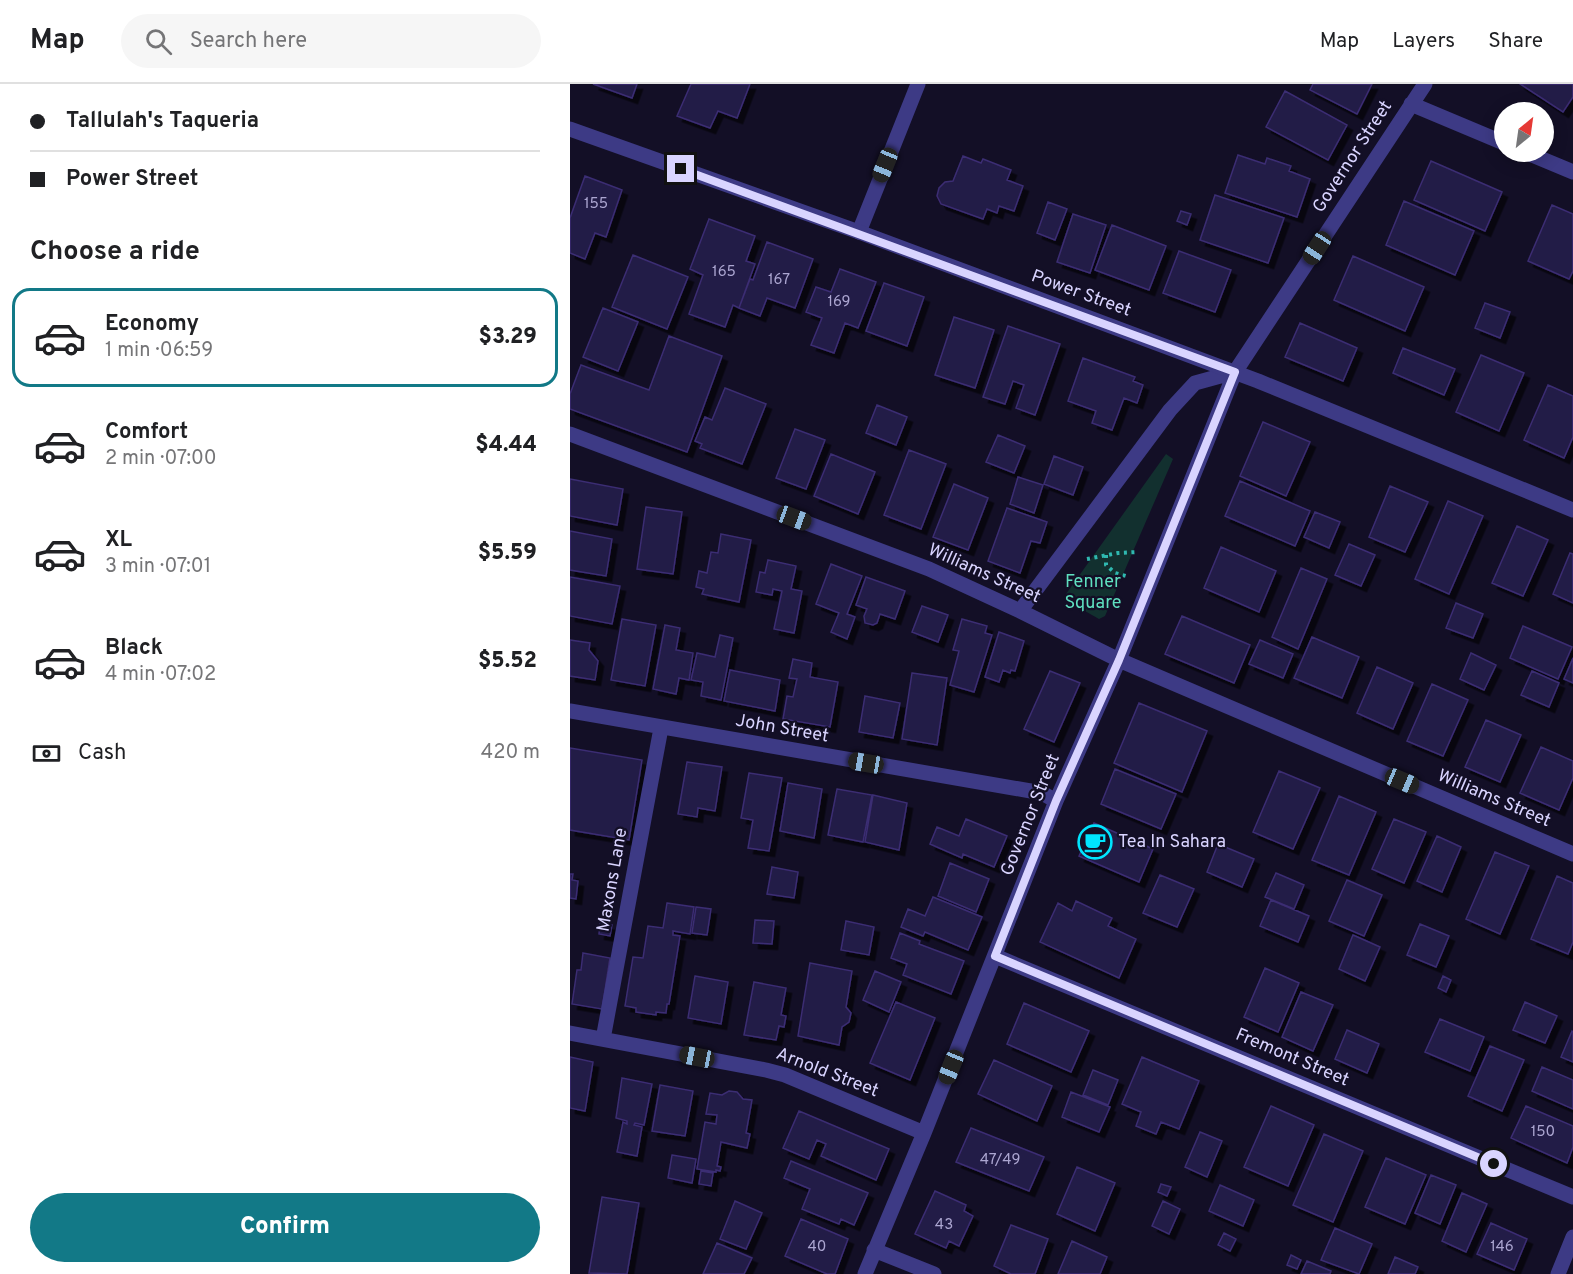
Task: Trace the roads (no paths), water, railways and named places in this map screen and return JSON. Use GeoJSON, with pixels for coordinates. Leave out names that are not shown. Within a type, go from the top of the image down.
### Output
{"type":"FeatureCollection","features":[{"type":"Feature","properties":{"kind":"street"},"geometry":{"type":"LineString","coordinates":[[859,232],[918,84]]}},
{"type":"Feature","properties":{"kind":"street","name":"Governor Street"},"geometry":{"type":"LineString","coordinates":[[865,1274],[924,1134],[1056,801],[1119,660],[1235,372],[1425,84]]}},
{"type":"Feature","properties":{"kind":"street"},"geometry":{"type":"LineString","coordinates":[[1412,104],[1494,139]]}},
{"type":"Feature","properties":{"kind":"street","name":"Power Street"},"geometry":{"type":"LineString","coordinates":[[570,129],[859,232],[1235,372],[1573,510]]}},
{"type":"Feature","properties":{"kind":"street"},"geometry":{"type":"LineString","coordinates":[[1550,162],[1573,171]]}},
{"type":"Feature","properties":{"kind":"street"},"geometry":{"type":"LineString","coordinates":[[1020,611],[1188,389],[1195,382],[1235,372]]}},
{"type":"Feature","properties":{"kind":"street","name":"Williams Street"},"geometry":{"type":"LineString","coordinates":[[570,434],[929,569],[1119,660],[1573,854]]}},
{"type":"Feature","properties":{"kind":"street","name":"John Street"},"geometry":{"type":"LineString","coordinates":[[570,711],[1042,793],[1056,801]]}},
{"type":"Feature","properties":{"kind":"street","name":"Maxons Lane"},"geometry":{"type":"LineString","coordinates":[[603,1039],[661,728]]}},
{"type":"Feature","properties":{"kind":"street","name":"Fremont Street"},"geometry":{"type":"LineString","coordinates":[[995,956],[1573,1197]]}},
{"type":"Feature","properties":{"kind":"street","name":"Arnold Street"},"geometry":{"type":"LineString","coordinates":[[570,1033],[785,1075],[924,1134]]}},
{"type":"Feature","properties":{"kind":"street"},"geometry":{"type":"LineString","coordinates":[[1558,1274],[1573,1237]]}},
{"type":"Feature","properties":{"kind":"street"},"geometry":{"type":"LineString","coordinates":[[874,1250],[934,1274]]}},
{"type":"Feature","properties":{"kind":"place","name":"Tea In Sahara"},"geometry":{"type":"Point","coordinates":[1095,842]}},
{"type":"Feature","properties":{"kind":"park label","name":"Fenner Square"},"geometry":{"type":"Point","coordinates":[1093,592]}}]}
